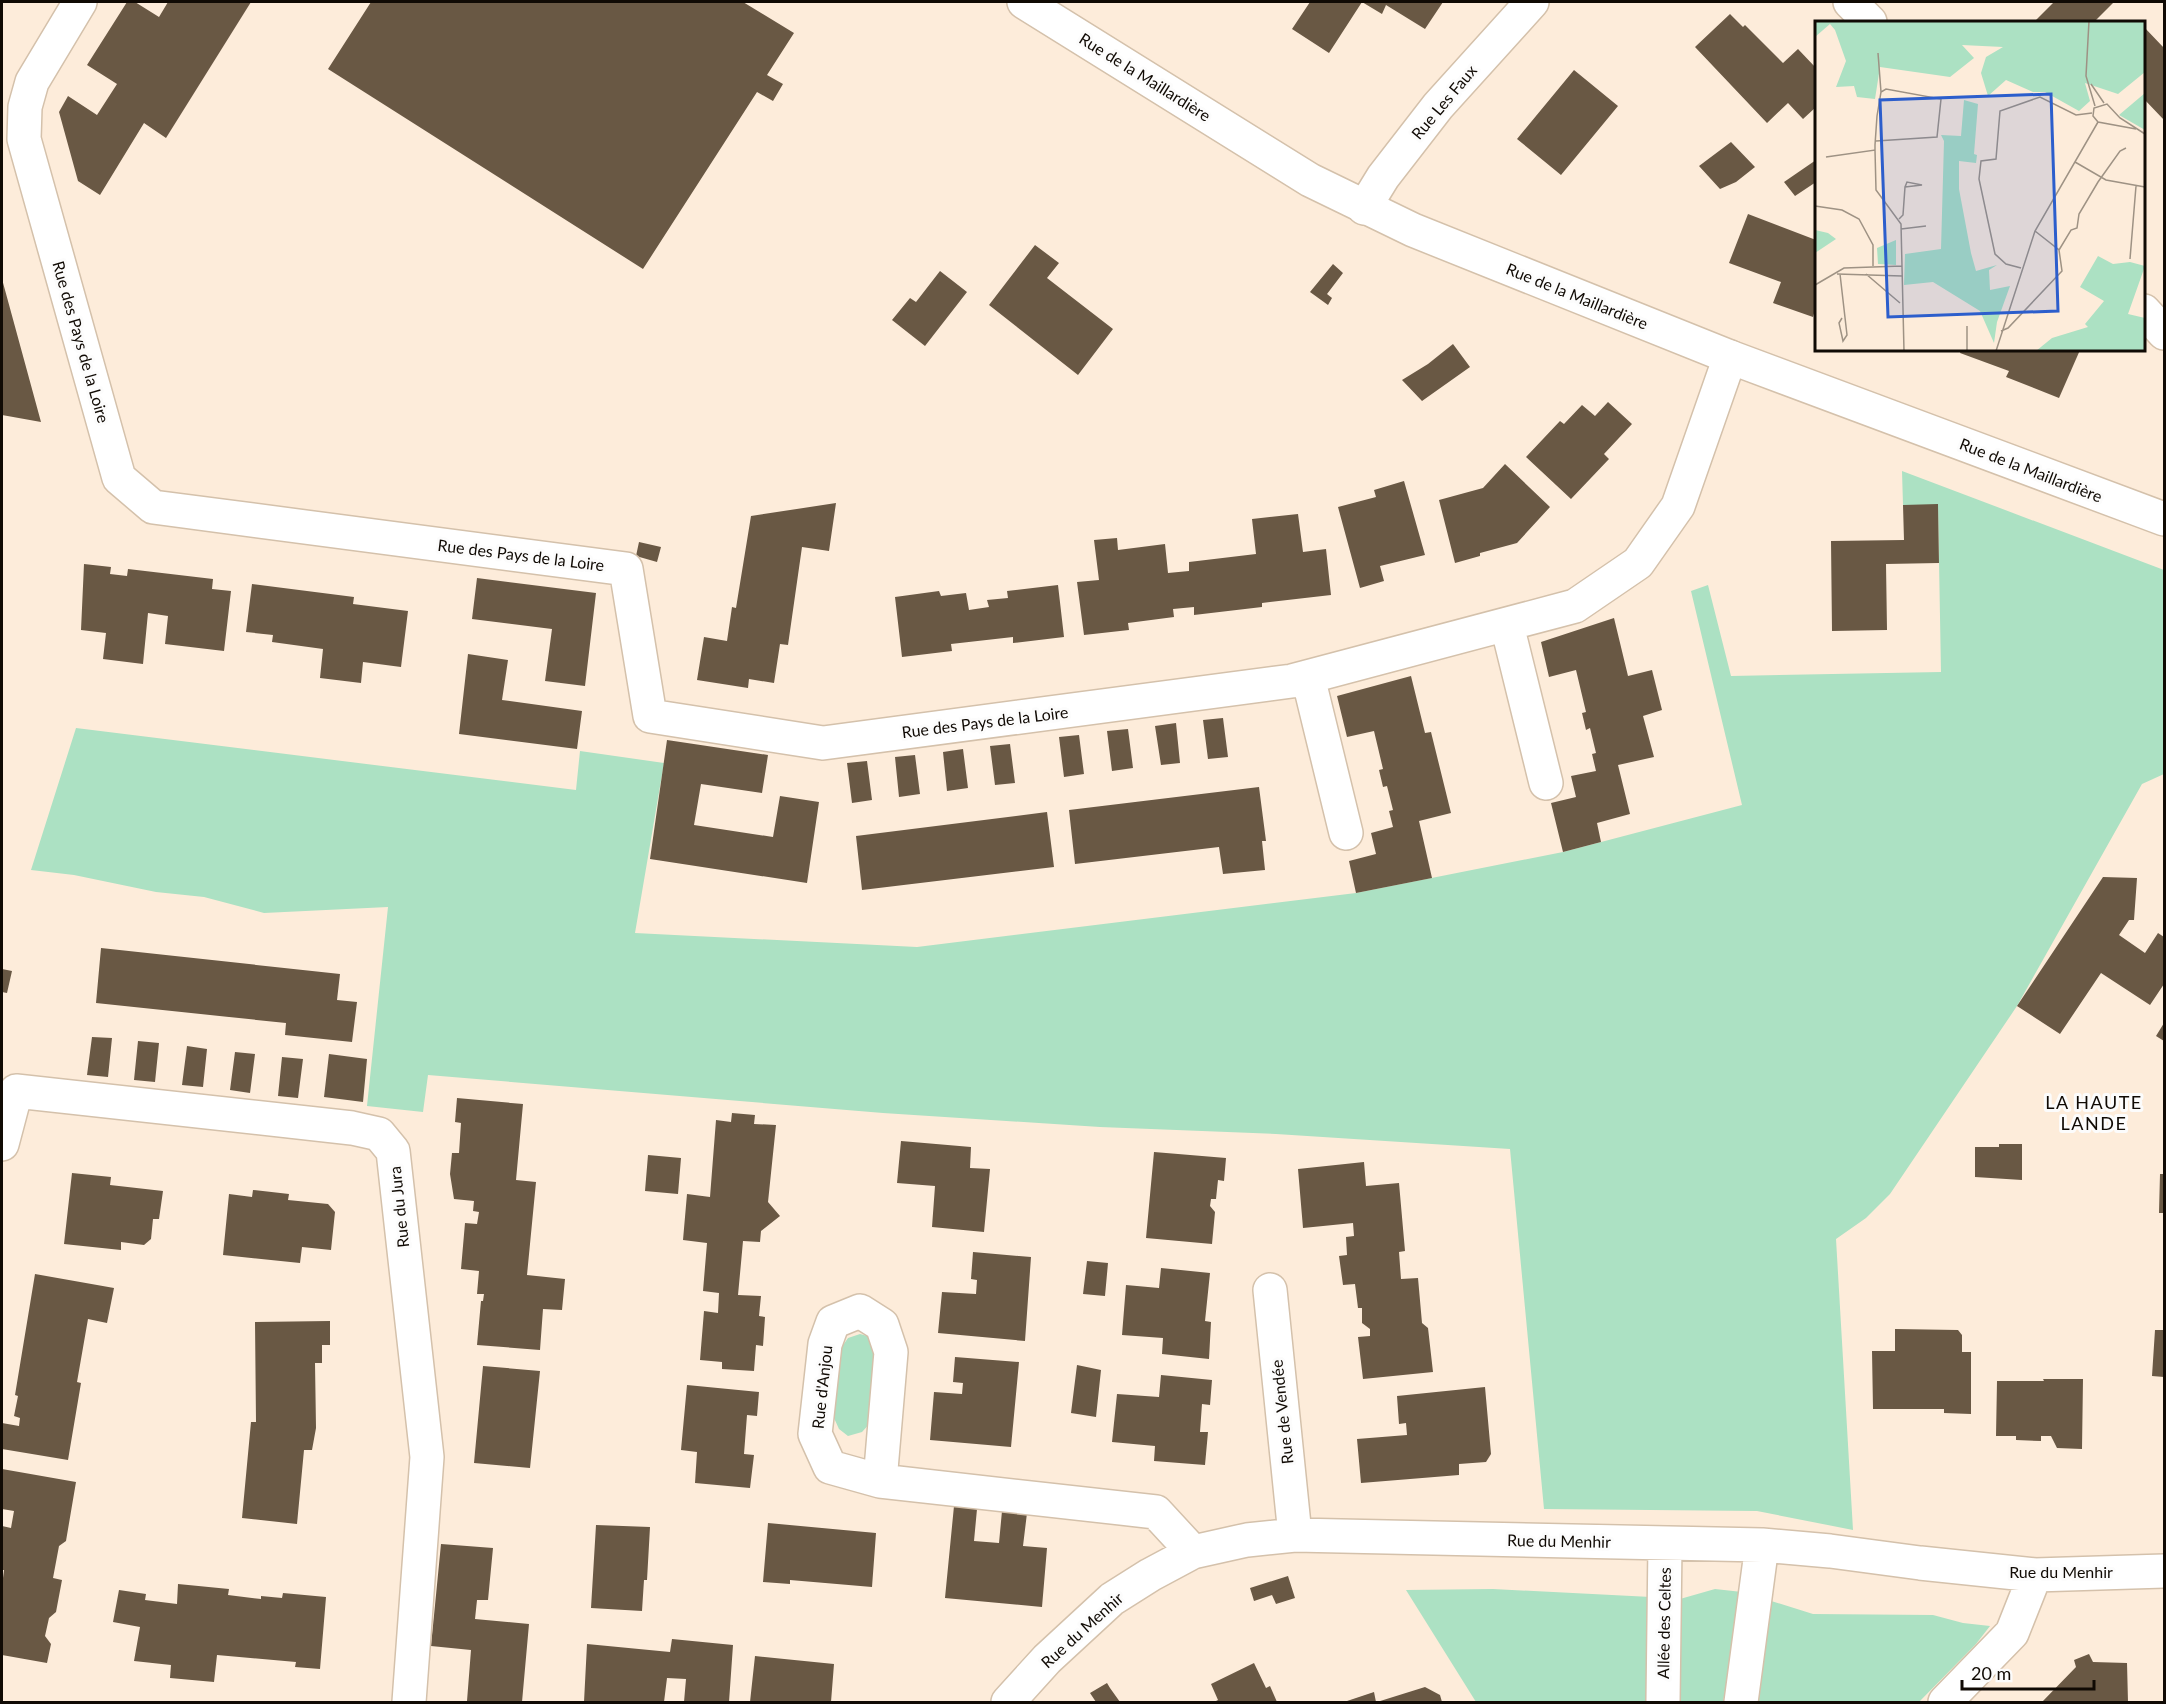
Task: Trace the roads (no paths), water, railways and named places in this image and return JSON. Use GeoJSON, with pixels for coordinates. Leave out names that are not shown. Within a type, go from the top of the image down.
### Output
{"type":"FeatureCollection","features":[{"type":"Feature","properties":{"kind":"street","name":"Rue des Pays de la Loire"},"geometry":{"type":"LineString","coordinates":[[80,2],[32,82],[25,107],[24,139],[118,478],[153,507],[626,569],[650,717],[823,743],[1267,685],[1308,677],[1575,606],[1638,563],[1678,506],[1730,357]]}},
{"type":"Feature","properties":{"kind":"street","name":"Rue de la Maillardière"},"geometry":{"type":"LineString","coordinates":[[1024,2],[1310,180],[1364,208],[1413,230],[1730,357],[2164,519]]}},
{"type":"Feature","properties":{"kind":"street","name":"Rue Les Faux"},"geometry":{"type":"LineString","coordinates":[[1364,208],[1383,177],[1438,106],[1532,2]]}},
{"type":"Feature","properties":{"kind":"street"},"geometry":{"type":"LineString","coordinates":[[1850,2],[1869,21]]}},
{"type":"Feature","properties":{"kind":"street"},"geometry":{"type":"LineString","coordinates":[[2145,312],[2164,333]]}},
{"type":"Feature","properties":{"kind":"street"},"geometry":{"type":"LineString","coordinates":[[1507,625],[1546,783]]}},
{"type":"Feature","properties":{"kind":"street"},"geometry":{"type":"LineString","coordinates":[[1308,677],[1346,833]]}},
{"type":"Feature","properties":{"kind":"street","name":"Rue du Jura"},"geometry":{"type":"LineString","coordinates":[[2,1144],[16,1091],[352,1128],[379,1134],[393,1151],[427,1457],[409,1702]]}},
{"type":"Feature","properties":{"kind":"street","name":"Rue de Vendée"},"geometry":{"type":"LineString","coordinates":[[1270,1290],[1295,1535]]}},
{"type":"Feature","properties":{"kind":"street","name":"Rue d'Anjou"},"geometry":{"type":"LineString","coordinates":[[880,1481],[891,1353],[882,1325],[860,1311],[833,1322],[825,1344],[815,1434],[830,1467],[880,1481],[1156,1512],[1193,1552]]}},
{"type":"Feature","properties":{"kind":"street","name":"Rue du Menhir"},"geometry":{"type":"LineString","coordinates":[[1008,1702],[1047,1659],[1112,1599],[1193,1552],[1247,1540],[1295,1535],[1762,1545],[2036,1575],[2164,1571]]}},
{"type":"Feature","properties":{"kind":"street","name":"Allée des Celtes"},"geometry":{"type":"LineString","coordinates":[[1663,1702],[1665,1544]]}},
{"type":"Feature","properties":{"kind":"street"},"geometry":{"type":"LineString","coordinates":[[1741,1702],[1762,1545]]}},
{"type":"Feature","properties":{"kind":"street"},"geometry":{"type":"LineString","coordinates":[[1945,1702],[2012,1633],[2036,1575]]}},
{"type":"Feature","properties":{"kind":"district","name":"LA HAUTE LANDE"},"geometry":{"type":"Point","coordinates":[2094,1113]}}]}
